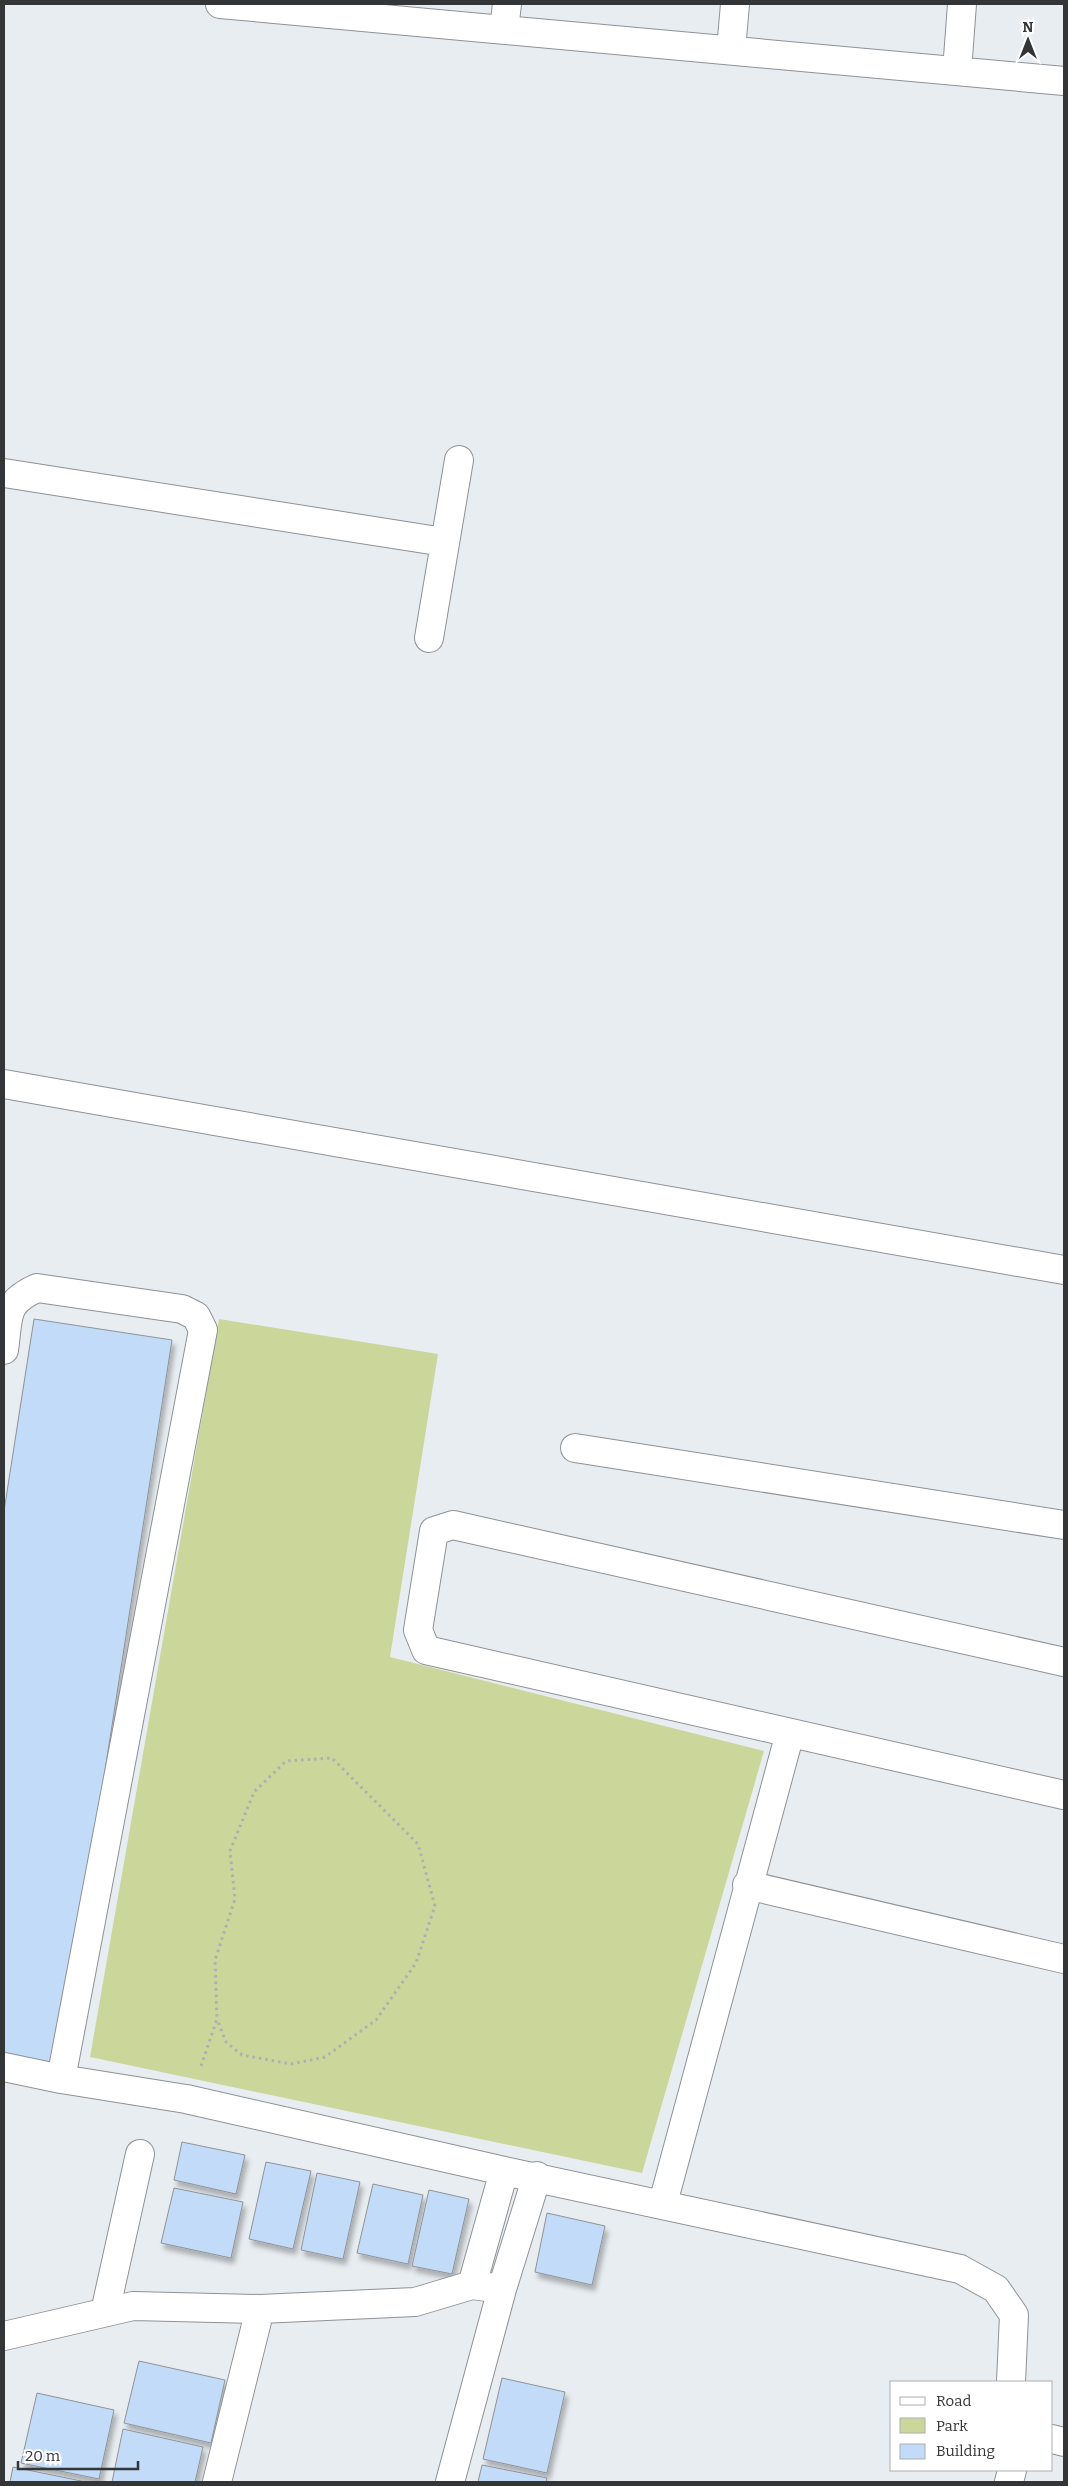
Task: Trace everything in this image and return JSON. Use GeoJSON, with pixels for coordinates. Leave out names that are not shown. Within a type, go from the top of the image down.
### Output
{"type":"FeatureCollection","features":[{"type":"Feature","properties":{"kind":"street"},"geometry":{"type":"LineString","coordinates":[[220,4],[506,16],[731,50],[1064,81]]}},
{"type":"Feature","properties":{"kind":"street"},"geometry":{"type":"LineString","coordinates":[[731,50],[735,4]]}},
{"type":"Feature","properties":{"kind":"street"},"geometry":{"type":"LineString","coordinates":[[957,71],[962,4]]}},
{"type":"Feature","properties":{"kind":"street"},"geometry":{"type":"LineString","coordinates":[[429,638],[459,460]]}},
{"type":"Feature","properties":{"kind":"street"},"geometry":{"type":"LineString","coordinates":[[4,473],[444,542]]}},
{"type":"Feature","properties":{"kind":"street"},"geometry":{"type":"LineString","coordinates":[[4,1084],[1064,1270]]}},
{"type":"Feature","properties":{"kind":"street"},"geometry":{"type":"LineString","coordinates":[[4,1350],[10,1309],[20,1296],[37,1288],[182,1309],[196,1316],[203,1330],[61,2079]]}},
{"type":"Feature","properties":{"kind":"street"},"geometry":{"type":"LineString","coordinates":[[575,1448],[1064,1525]]}},
{"type":"Feature","properties":{"kind":"street"},"geometry":{"type":"LineString","coordinates":[[1064,1662],[453,1525],[434,1531],[418,1630],[426,1650],[1064,1796]]}},
{"type":"Feature","properties":{"kind":"street"},"geometry":{"type":"LineString","coordinates":[[663,2203],[790,1733]]}},
{"type":"Feature","properties":{"kind":"street"},"geometry":{"type":"LineString","coordinates":[[748,1885],[1064,1959]]}},
{"type":"Feature","properties":{"kind":"street"},"geometry":{"type":"LineString","coordinates":[[4,2067],[61,2079],[186,2099],[504,2171],[537,2176],[663,2203],[960,2269],[996,2289],[1014,2315],[1011,2381]]}},
{"type":"Feature","properties":{"kind":"street"},"geometry":{"type":"LineString","coordinates":[[105,2312],[140,2154]]}},
{"type":"Feature","properties":{"kind":"street"},"geometry":{"type":"LineString","coordinates":[[472,2285],[504,2171]]}},
{"type":"Feature","properties":{"kind":"street"},"geometry":{"type":"LineString","coordinates":[[450,2482],[502,2289],[537,2176]]}},
{"type":"Feature","properties":{"kind":"street"},"geometry":{"type":"LineString","coordinates":[[4,2336],[133,2306],[260,2310],[415,2302],[472,2285],[502,2289]]}},
{"type":"Feature","properties":{"kind":"street"},"geometry":{"type":"LineString","coordinates":[[217,2482],[260,2310]]}},
{"type":"Feature","properties":{"kind":"path"},"geometry":{"type":"LineString","coordinates":[[186,2099],[208,2050],[217,2019],[215,1960],[236,1898],[230,1852],[239,1825],[254,1792],[286,1761],[332,1758],[418,1844],[435,1906],[416,1964],[376,2020],[325,2057],[291,2064],[242,2055],[226,2042],[217,2019]]}},
{"type":"Feature","properties":{"kind":"green space"},"geometry":{"type":"Polygon","coordinates":[[[219,1319],[438,1354],[390,1657],[764,1751],[642,2173],[90,2057],[219,1319]]]}},
{"type":"Feature","properties":{"kind":"building"},"geometry":{"type":"Polygon","coordinates":[[[34,1319],[172,1340],[59,2066],[4,2058],[4,1511],[34,1319]]]}},
{"type":"Feature","properties":{"kind":"building"},"geometry":{"type":"Polygon","coordinates":[[[182,2142],[245,2155],[236,2194],[174,2180],[182,2142]]]}},
{"type":"Feature","properties":{"kind":"building"},"geometry":{"type":"Polygon","coordinates":[[[266,2162],[311,2171],[293,2249],[249,2239],[266,2162]]]}},
{"type":"Feature","properties":{"kind":"building"},"geometry":{"type":"Polygon","coordinates":[[[317,2173],[360,2182],[343,2259],[301,2250],[317,2173]]]}},
{"type":"Feature","properties":{"kind":"building"},"geometry":{"type":"Polygon","coordinates":[[[373,2184],[423,2195],[408,2264],[357,2253],[373,2184]]]}},
{"type":"Feature","properties":{"kind":"building"},"geometry":{"type":"Polygon","coordinates":[[[174,2188],[243,2202],[231,2258],[161,2243],[174,2188]]]}},
{"type":"Feature","properties":{"kind":"building"},"geometry":{"type":"Polygon","coordinates":[[[429,2190],[469,2199],[452,2274],[412,2266],[429,2190]]]}},
{"type":"Feature","properties":{"kind":"building"},"geometry":{"type":"Polygon","coordinates":[[[547,2213],[605,2226],[592,2285],[535,2272],[547,2213]]]}},
{"type":"Feature","properties":{"kind":"building"},"geometry":{"type":"Polygon","coordinates":[[[139,2361],[225,2380],[211,2443],[124,2423],[139,2361]]]}},
{"type":"Feature","properties":{"kind":"building"},"geometry":{"type":"Polygon","coordinates":[[[502,2378],[565,2392],[547,2473],[483,2459],[502,2378]]]}},
{"type":"Feature","properties":{"kind":"building"},"geometry":{"type":"Polygon","coordinates":[[[37,2393],[114,2410],[99,2479],[21,2463],[37,2393]]]}},
{"type":"Feature","properties":{"kind":"building"},"geometry":{"type":"Polygon","coordinates":[[[123,2429],[203,2447],[195,2482],[112,2482],[123,2429]]]}},
{"type":"Feature","properties":{"kind":"building"},"geometry":{"type":"Polygon","coordinates":[[[482,2465],[547,2478],[546,2482],[478,2482],[482,2465]]]}},
{"type":"Feature","properties":{"kind":"building"},"geometry":{"type":"Polygon","coordinates":[[[13,2467],[86,2482],[10,2482],[13,2467]]]}}]}
